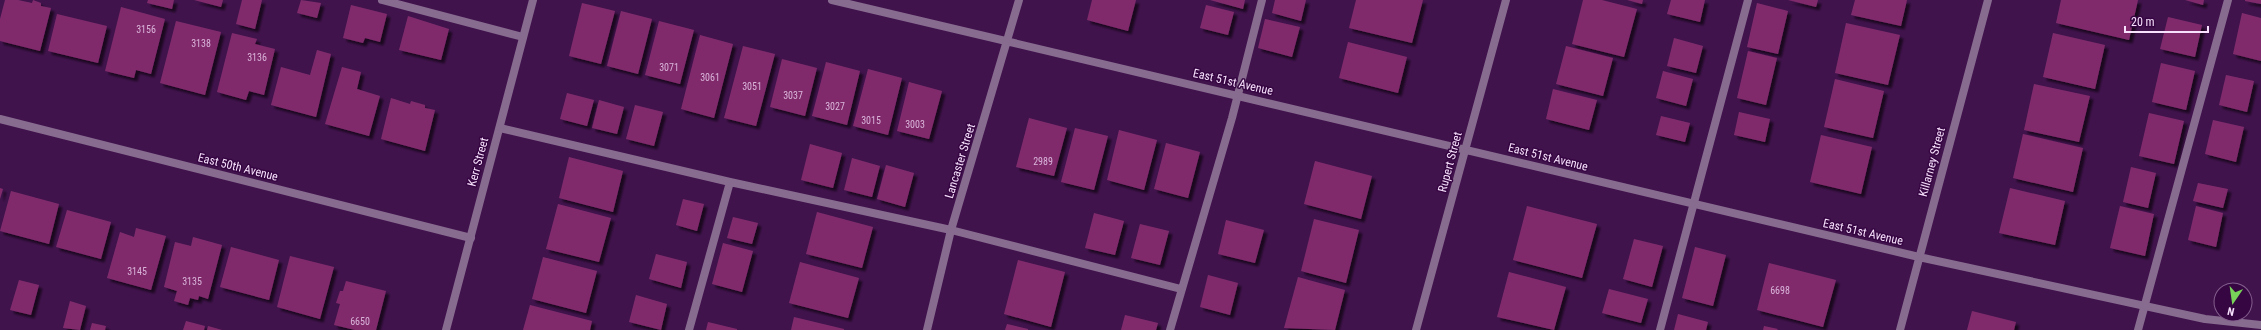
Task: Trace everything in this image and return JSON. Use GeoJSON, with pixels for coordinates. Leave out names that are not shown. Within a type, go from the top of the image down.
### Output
{"type":"FeatureCollection","features":[{"type":"Feature","properties":{"kind":"street"},"geometry":{"type":"LineString","coordinates":[[382,0],[523,37]]}},
{"type":"Feature","properties":{"kind":"street","name":"Kerr Street"},"geometry":{"type":"LineString","coordinates":[[446,330],[533,0]]}},
{"type":"Feature","properties":{"kind":"street","name":"East 51st Avenue"},"geometry":{"type":"LineString","coordinates":[[832,0],[1008,43],[1237,95],[1919,257],[2206,319],[2261,325]]}},
{"type":"Feature","properties":{"kind":"street","name":"Lancaster Street"},"geometry":{"type":"LineString","coordinates":[[927,330],[951,230],[1008,43],[1019,0]]}},
{"type":"Feature","properties":{"kind":"street"},"geometry":{"type":"LineString","coordinates":[[1170,330],[1237,95],[1262,0]]}},
{"type":"Feature","properties":{"kind":"street","name":"Rupert Street"},"geometry":{"type":"LineString","coordinates":[[1416,330],[1467,150],[1506,0]]}},
{"type":"Feature","properties":{"kind":"street"},"geometry":{"type":"LineString","coordinates":[[1660,330],[1748,0]]}},
{"type":"Feature","properties":{"kind":"street","name":"Killarney Street"},"geometry":{"type":"LineString","coordinates":[[1900,330],[1988,0]]}},
{"type":"Feature","properties":{"kind":"street"},"geometry":{"type":"LineString","coordinates":[[2138,330],[2228,0]]}},
{"type":"Feature","properties":{"kind":"street","name":"East 50th Avenue"},"geometry":{"type":"LineString","coordinates":[[0,119],[471,238]]}},
{"type":"Feature","properties":{"kind":"street"},"geometry":{"type":"LineString","coordinates":[[500,128],[730,182],[951,230],[1181,289]]}},
{"type":"Feature","properties":{"kind":"street"},"geometry":{"type":"LineString","coordinates":[[689,330],[730,182]]}},
{"type":"Feature","properties":{"kind":"building"},"geometry":{"type":"Polygon","coordinates":[[[5,0],[18,0],[32,3],[33,0],[41,3],[41,6],[51,8],[40,51],[0,41],[0,19],[5,0]]]}},
{"type":"Feature","properties":{"kind":"building"},"geometry":{"type":"Polygon","coordinates":[[[148,0],[174,0],[172,9],[147,3],[148,0]]]}},
{"type":"Feature","properties":{"kind":"building"},"geometry":{"type":"Polygon","coordinates":[[[194,0],[223,0],[221,7],[194,0]]]}},
{"type":"Feature","properties":{"kind":"building"},"geometry":{"type":"Polygon","coordinates":[[[242,0],[262,0],[255,29],[236,24],[242,0]]]}},
{"type":"Feature","properties":{"kind":"building"},"geometry":{"type":"Polygon","coordinates":[[[301,0],[321,3],[317,18],[297,13],[301,0]]]}},
{"type":"Feature","properties":{"kind":"building"},"geometry":{"type":"Polygon","coordinates":[[[1092,0],[1136,0],[1128,31],[1087,20],[1092,0]]]}},
{"type":"Feature","properties":{"kind":"building"},"geometry":{"type":"Polygon","coordinates":[[[1210,0],[1245,0],[1243,9],[1210,0]]]}},
{"type":"Feature","properties":{"kind":"building"},"geometry":{"type":"Polygon","coordinates":[[[1275,0],[1306,0],[1301,21],[1272,13],[1275,0]]]}},
{"type":"Feature","properties":{"kind":"building"},"geometry":{"type":"Polygon","coordinates":[[[1356,0],[1423,0],[1412,43],[1349,28],[1356,0]]]}},
{"type":"Feature","properties":{"kind":"building"},"geometry":{"type":"Polygon","coordinates":[[[1583,0],[1602,0],[1637,9],[1624,57],[1572,44],[1583,0]]]}},
{"type":"Feature","properties":{"kind":"building"},"geometry":{"type":"Polygon","coordinates":[[[1627,0],[1643,0],[1642,4],[1627,0]]]}},
{"type":"Feature","properties":{"kind":"building"},"geometry":{"type":"Polygon","coordinates":[[[1671,0],[1705,0],[1700,22],[1667,14],[1671,0]]]}},
{"type":"Feature","properties":{"kind":"building"},"geometry":{"type":"Polygon","coordinates":[[[1788,0],[1818,0],[1816,7],[1788,0]]]}},
{"type":"Feature","properties":{"kind":"building"},"geometry":{"type":"Polygon","coordinates":[[[1855,0],[1907,0],[1901,26],[1851,15],[1855,0]]]}},
{"type":"Feature","properties":{"kind":"building"},"geometry":{"type":"Polygon","coordinates":[[[2061,0],[2138,0],[2129,40],[2056,23],[2061,0]]]}},
{"type":"Feature","properties":{"kind":"building"},"geometry":{"type":"Polygon","coordinates":[[[2185,0],[2204,0],[2203,5],[2185,0]]]}},
{"type":"Feature","properties":{"kind":"building"},"geometry":{"type":"Polygon","coordinates":[[[2261,0],[2261,4],[2245,1],[2261,0]]]}},
{"type":"Feature","properties":{"kind":"building"},"geometry":{"type":"Polygon","coordinates":[[[582,3],[615,11],[601,64],[569,56],[582,3]]]}},
{"type":"Feature","properties":{"kind":"building"},"geometry":{"type":"Polygon","coordinates":[[[1757,3],[1788,11],[1778,54],[1747,47],[1757,3]]]}},
{"type":"Feature","properties":{"kind":"building"},"geometry":{"type":"Polygon","coordinates":[[[351,5],[387,14],[380,42],[365,38],[363,43],[343,38],[351,5]]]}},
{"type":"Feature","properties":{"kind":"building"},"geometry":{"type":"Polygon","coordinates":[[[1206,5],[1234,12],[1228,35],[1200,28],[1206,5]]]}},
{"type":"Feature","properties":{"kind":"building"},"geometry":{"type":"Polygon","coordinates":[[[121,7],[165,19],[151,74],[136,70],[134,78],[105,71],[121,7]]]}},
{"type":"Feature","properties":{"kind":"building"},"geometry":{"type":"Polygon","coordinates":[[[621,11],[652,19],[638,74],[607,66],[621,11]]]}},
{"type":"Feature","properties":{"kind":"building"},"geometry":{"type":"Polygon","coordinates":[[[2242,13],[2261,18],[2261,61],[2233,54],[2242,13]]]}},
{"type":"Feature","properties":{"kind":"building"},"geometry":{"type":"Polygon","coordinates":[[[57,14],[107,26],[98,63],[48,51],[57,14]]]}},
{"type":"Feature","properties":{"kind":"building"},"geometry":{"type":"Polygon","coordinates":[[[408,16],[449,29],[441,60],[399,50],[408,16]]]}},
{"type":"Feature","properties":{"kind":"building"},"geometry":{"type":"Polygon","coordinates":[[[2168,17],[2202,25],[2195,57],[2160,49],[2168,17]]]}},
{"type":"Feature","properties":{"kind":"building"},"geometry":{"type":"Polygon","coordinates":[[[1265,19],[1300,27],[1292,57],[1258,48],[1265,19]]]}},
{"type":"Feature","properties":{"kind":"building"},"geometry":{"type":"Polygon","coordinates":[[[176,21],[221,32],[205,95],[160,83],[176,21]]]}},
{"type":"Feature","properties":{"kind":"building"},"geometry":{"type":"Polygon","coordinates":[[[659,21],[694,30],[680,84],[645,75],[659,21]]]}},
{"type":"Feature","properties":{"kind":"building"},"geometry":{"type":"Polygon","coordinates":[[[1846,23],[1900,35],[1888,85],[1835,73],[1846,23]]]}},
{"type":"Feature","properties":{"kind":"building"},"geometry":{"type":"Polygon","coordinates":[[[232,33],[257,39],[255,44],[275,49],[264,95],[249,91],[246,100],[217,92],[232,33]]]}},
{"type":"Feature","properties":{"kind":"building"},"geometry":{"type":"Polygon","coordinates":[[[2053,33],[2105,45],[2095,89],[2043,77],[2053,33]]]}},
{"type":"Feature","properties":{"kind":"building"},"geometry":{"type":"Polygon","coordinates":[[[700,35],[733,44],[714,118],[681,109],[700,35]]]}},
{"type":"Feature","properties":{"kind":"building"},"geometry":{"type":"Polygon","coordinates":[[[1674,38],[1703,46],[1696,73],[1667,66],[1674,38]]]}},
{"type":"Feature","properties":{"kind":"building"},"geometry":{"type":"Polygon","coordinates":[[[1348,42],[1407,57],[1398,93],[1339,78],[1348,42]]]}},
{"type":"Feature","properties":{"kind":"building"},"geometry":{"type":"Polygon","coordinates":[[[743,46],[775,54],[756,126],[724,118],[743,46]]]}},
{"type":"Feature","properties":{"kind":"building"},"geometry":{"type":"Polygon","coordinates":[[[1566,46],[1613,58],[1603,96],[1556,84],[1566,46]]]}},
{"type":"Feature","properties":{"kind":"building"},"geometry":{"type":"Polygon","coordinates":[[[317,50],[331,54],[316,117],[271,105],[281,67],[310,75],[317,50]]]}},
{"type":"Feature","properties":{"kind":"building"},"geometry":{"type":"Polygon","coordinates":[[[1748,51],[1777,58],[1766,105],[1737,98],[1748,51]]]}},
{"type":"Feature","properties":{"kind":"building"},"geometry":{"type":"Polygon","coordinates":[[[782,59],[817,68],[805,116],[770,107],[782,59]]]}},
{"type":"Feature","properties":{"kind":"building"},"geometry":{"type":"Polygon","coordinates":[[[826,62],[860,71],[847,125],[812,116],[826,62]]]}},
{"type":"Feature","properties":{"kind":"building"},"geometry":{"type":"Polygon","coordinates":[[[2161,63],[2195,71],[2186,110],[2152,102],[2161,63]]]}},
{"type":"Feature","properties":{"kind":"building"},"geometry":{"type":"Polygon","coordinates":[[[342,67],[361,72],[357,89],[380,96],[369,136],[325,124],[342,67]]]}},
{"type":"Feature","properties":{"kind":"building"},"geometry":{"type":"Polygon","coordinates":[[[868,69],[902,78],[888,135],[853,126],[868,69]]]}},
{"type":"Feature","properties":{"kind":"building"},"geometry":{"type":"Polygon","coordinates":[[[1663,71],[1693,79],[1686,106],[1656,98],[1663,71]]]}},
{"type":"Feature","properties":{"kind":"building"},"geometry":{"type":"Polygon","coordinates":[[[2226,75],[2254,81],[2247,112],[2219,105],[2226,75]]]}},
{"type":"Feature","properties":{"kind":"building"},"geometry":{"type":"Polygon","coordinates":[[[1835,79],[1884,91],[1873,138],[1824,127],[1835,79]]]}},
{"type":"Feature","properties":{"kind":"building"},"geometry":{"type":"Polygon","coordinates":[[[909,82],[942,91],[929,139],[897,131],[909,82]]]}},
{"type":"Feature","properties":{"kind":"building"},"geometry":{"type":"Polygon","coordinates":[[[2034,84],[2090,96],[2079,142],[2024,130],[2034,84]]]}},
{"type":"Feature","properties":{"kind":"building"},"geometry":{"type":"Polygon","coordinates":[[[1553,89],[1597,100],[1589,130],[1546,119],[1553,89]]]}},
{"type":"Feature","properties":{"kind":"building"},"geometry":{"type":"Polygon","coordinates":[[[567,93],[594,100],[587,126],[560,119],[567,93]]]}},
{"type":"Feature","properties":{"kind":"building"},"geometry":{"type":"Polygon","coordinates":[[[391,98],[410,104],[411,101],[425,105],[425,108],[435,110],[425,151],[381,139],[391,98]]]}},
{"type":"Feature","properties":{"kind":"building"},"geometry":{"type":"Polygon","coordinates":[[[599,100],[624,107],[617,134],[592,128],[599,100]]]}},
{"type":"Feature","properties":{"kind":"building"},"geometry":{"type":"Polygon","coordinates":[[[635,105],[663,112],[654,146],[626,139],[635,105]]]}},
{"type":"Feature","properties":{"kind":"building"},"geometry":{"type":"Polygon","coordinates":[[[1739,112],[1770,119],[1765,142],[1734,135],[1739,112]]]}},
{"type":"Feature","properties":{"kind":"building"},"geometry":{"type":"Polygon","coordinates":[[[2149,113],[2184,121],[2174,164],[2139,156],[2149,113]]]}},
{"type":"Feature","properties":{"kind":"building"},"geometry":{"type":"Polygon","coordinates":[[[1661,116],[1690,123],[1685,142],[1656,135],[1661,116]]]}},
{"type":"Feature","properties":{"kind":"building"},"geometry":{"type":"Polygon","coordinates":[[[1029,118],[1067,128],[1054,176],[1016,167],[1029,118]]]}},
{"type":"Feature","properties":{"kind":"building"},"geometry":{"type":"Polygon","coordinates":[[[2213,120],[2244,127],[2236,162],[2205,154],[2213,120]]]}},
{"type":"Feature","properties":{"kind":"building"},"geometry":{"type":"Polygon","coordinates":[[[1075,128],[1108,136],[1094,190],[1061,182],[1075,128]]]}},
{"type":"Feature","properties":{"kind":"building"},"geometry":{"type":"Polygon","coordinates":[[[1119,130],[1157,140],[1144,190],[1107,180],[1119,130]]]}},
{"type":"Feature","properties":{"kind":"building"},"geometry":{"type":"Polygon","coordinates":[[[2023,134],[2083,148],[2073,192],[2013,178],[2023,134]]]}},
{"type":"Feature","properties":{"kind":"building"},"geometry":{"type":"Polygon","coordinates":[[[1821,135],[1872,147],[1861,194],[1810,182],[1821,135]]]}},
{"type":"Feature","properties":{"kind":"building"},"geometry":{"type":"Polygon","coordinates":[[[1166,143],[1200,152],[1188,198],[1154,189],[1166,143]]]}},
{"type":"Feature","properties":{"kind":"building"},"geometry":{"type":"Polygon","coordinates":[[[810,144],[842,153],[833,188],[801,180],[810,144]]]}},
{"type":"Feature","properties":{"kind":"building"},"geometry":{"type":"Polygon","coordinates":[[[569,157],[623,171],[613,212],[559,198],[569,157]]]}},
{"type":"Feature","properties":{"kind":"building"},"geometry":{"type":"Polygon","coordinates":[[[852,158],[880,166],[872,197],[844,190],[852,158]]]}},
{"type":"Feature","properties":{"kind":"building"},"geometry":{"type":"Polygon","coordinates":[[[1315,161],[1372,176],[1361,219],[1304,204],[1315,161]]]}},
{"type":"Feature","properties":{"kind":"building"},"geometry":{"type":"Polygon","coordinates":[[[886,165],[914,173],[905,207],[877,199],[886,165]]]}},
{"type":"Feature","properties":{"kind":"building"},"geometry":{"type":"Polygon","coordinates":[[[2131,167],[2156,173],[2148,208],[2123,202],[2131,167]]]}},
{"type":"Feature","properties":{"kind":"building"},"geometry":{"type":"Polygon","coordinates":[[[2198,183],[2228,189],[2223,208],[2193,201],[2198,183]]]}},
{"type":"Feature","properties":{"kind":"building"},"geometry":{"type":"Polygon","coordinates":[[[0,188],[3,189],[0,199],[0,188]]]}},
{"type":"Feature","properties":{"kind":"building"},"geometry":{"type":"Polygon","coordinates":[[[2010,188],[2065,201],[2055,245],[1999,233],[2010,188]]]}},
{"type":"Feature","properties":{"kind":"building"},"geometry":{"type":"Polygon","coordinates":[[[11,191],[59,204],[49,244],[0,231],[11,191]]]}},
{"type":"Feature","properties":{"kind":"building"},"geometry":{"type":"Polygon","coordinates":[[[683,199],[704,204],[697,231],[676,225],[683,199]]]}},
{"type":"Feature","properties":{"kind":"building"},"geometry":{"type":"Polygon","coordinates":[[[558,204],[611,218],[599,262],[546,249],[558,204]]]}},
{"type":"Feature","properties":{"kind":"building"},"geometry":{"type":"Polygon","coordinates":[[[1527,206],[1597,224],[1582,278],[1513,260],[1527,206]]]}},
{"type":"Feature","properties":{"kind":"building"},"geometry":{"type":"Polygon","coordinates":[[[2120,206],[2154,214],[2145,256],[2110,248],[2120,206]]]}},
{"type":"Feature","properties":{"kind":"building"},"geometry":{"type":"Polygon","coordinates":[[[2196,206],[2223,213],[2216,247],[2188,240],[2196,206]]]}},
{"type":"Feature","properties":{"kind":"building"},"geometry":{"type":"Polygon","coordinates":[[[67,210],[111,222],[101,259],[56,247],[67,210]]]}},
{"type":"Feature","properties":{"kind":"building"},"geometry":{"type":"Polygon","coordinates":[[[817,212],[873,227],[862,268],[806,254],[817,212]]]}},
{"type":"Feature","properties":{"kind":"building"},"geometry":{"type":"Polygon","coordinates":[[[1094,213],[1124,221],[1115,255],[1085,248],[1094,213]]]}},
{"type":"Feature","properties":{"kind":"building"},"geometry":{"type":"Polygon","coordinates":[[[733,217],[758,223],[752,244],[727,238],[733,217]]]}},
{"type":"Feature","properties":{"kind":"building"},"geometry":{"type":"Polygon","coordinates":[[[1314,219],[1359,230],[1346,283],[1301,271],[1314,219]]]}},
{"type":"Feature","properties":{"kind":"building"},"geometry":{"type":"Polygon","coordinates":[[[1226,220],[1264,230],[1255,263],[1218,254],[1226,220]]]}},
{"type":"Feature","properties":{"kind":"building"},"geometry":{"type":"Polygon","coordinates":[[[1140,224],[1169,231],[1160,265],[1131,258],[1140,224]]]}},
{"type":"Feature","properties":{"kind":"building"},"geometry":{"type":"Polygon","coordinates":[[[136,228],[166,236],[151,290],[107,278],[120,232],[134,237],[136,228]]]}},
{"type":"Feature","properties":{"kind":"building"},"geometry":{"type":"Polygon","coordinates":[[[193,237],[222,245],[208,299],[199,296],[198,300],[190,298],[188,305],[174,301],[177,291],[164,287],[175,242],[191,246],[193,237]]]}},
{"type":"Feature","properties":{"kind":"building"},"geometry":{"type":"Polygon","coordinates":[[[1634,239],[1663,246],[1652,287],[1623,279],[1634,239]]]}},
{"type":"Feature","properties":{"kind":"building"},"geometry":{"type":"Polygon","coordinates":[[[723,243],[753,251],[742,292],[712,284],[723,243]]]}},
{"type":"Feature","properties":{"kind":"building"},"geometry":{"type":"Polygon","coordinates":[[[231,247],[279,260],[269,300],[220,287],[231,247]]]}},
{"type":"Feature","properties":{"kind":"building"},"geometry":{"type":"Polygon","coordinates":[[[1695,247],[1726,255],[1713,306],[1682,298],[1695,247]]]}},
{"type":"Feature","properties":{"kind":"building"},"geometry":{"type":"Polygon","coordinates":[[[656,254],[687,262],[681,288],[649,279],[656,254]]]}},
{"type":"Feature","properties":{"kind":"building"},"geometry":{"type":"Polygon","coordinates":[[[290,256],[334,267],[320,319],[277,307],[290,256]]]}},
{"type":"Feature","properties":{"kind":"building"},"geometry":{"type":"Polygon","coordinates":[[[543,257],[597,271],[586,313],[532,299],[543,257]]]}},
{"type":"Feature","properties":{"kind":"building"},"geometry":{"type":"Polygon","coordinates":[[[1018,260],[1065,272],[1051,327],[1004,314],[1018,260]]]}},
{"type":"Feature","properties":{"kind":"building"},"geometry":{"type":"Polygon","coordinates":[[[800,262],[859,278],[848,318],[789,303],[800,262]]]}},
{"type":"Feature","properties":{"kind":"building"},"geometry":{"type":"Polygon","coordinates":[[[1769,263],[1836,280],[1823,327],[1757,310],[1769,263]]]}},
{"type":"Feature","properties":{"kind":"building"},"geometry":{"type":"Polygon","coordinates":[[[1509,272],[1566,287],[1554,330],[1497,317],[1509,272]]]}},
{"type":"Feature","properties":{"kind":"building"},"geometry":{"type":"Polygon","coordinates":[[[1208,275],[1238,283],[1230,315],[1200,307],[1208,275]]]}},
{"type":"Feature","properties":{"kind":"building"},"geometry":{"type":"Polygon","coordinates":[[[1298,277],[1345,290],[1335,330],[1284,328],[1298,277]]]}},
{"type":"Feature","properties":{"kind":"building"},"geometry":{"type":"Polygon","coordinates":[[[19,280],[39,285],[31,315],[10,310],[19,280]]]}},
{"type":"Feature","properties":{"kind":"building"},"geometry":{"type":"Polygon","coordinates":[[[346,281],[386,291],[376,330],[355,330],[334,325],[340,304],[336,303],[340,291],[343,291],[346,281]]]}},
{"type":"Feature","properties":{"kind":"building"},"geometry":{"type":"Polygon","coordinates":[[[1609,289],[1648,299],[1641,323],[1602,313],[1609,289]]]}},
{"type":"Feature","properties":{"kind":"building"},"geometry":{"type":"Polygon","coordinates":[[[636,295],[667,304],[661,330],[629,322],[636,295]]]}},
{"type":"Feature","properties":{"kind":"building"},"geometry":{"type":"Polygon","coordinates":[[[70,301],[86,306],[80,330],[63,328],[70,301]]]}},
{"type":"Feature","properties":{"kind":"building"},"geometry":{"type":"Polygon","coordinates":[[[530,305],[592,321],[590,330],[523,330],[530,305]]]}},
{"type":"Feature","properties":{"kind":"building"},"geometry":{"type":"Polygon","coordinates":[[[1972,311],[2016,322],[2014,330],[1967,330],[1972,311]]]}},
{"type":"Feature","properties":{"kind":"building"},"geometry":{"type":"Polygon","coordinates":[[[1678,314],[1708,322],[1706,330],[1674,330],[1678,314]]]}},
{"type":"Feature","properties":{"kind":"building"},"geometry":{"type":"Polygon","coordinates":[[[1125,315],[1158,323],[1156,330],[1121,330],[1125,315]]]}},
{"type":"Feature","properties":{"kind":"building"},"geometry":{"type":"Polygon","coordinates":[[[794,317],[844,329],[844,330],[791,330],[794,317]]]}},
{"type":"Feature","properties":{"kind":"building"},"geometry":{"type":"Polygon","coordinates":[[[186,321],[205,326],[204,330],[183,330],[186,321]]]}},
{"type":"Feature","properties":{"kind":"building"},"geometry":{"type":"Polygon","coordinates":[[[708,322],[737,329],[737,330],[706,330],[708,322]]]}},
{"type":"Feature","properties":{"kind":"building"},"geometry":{"type":"Polygon","coordinates":[[[92,323],[106,326],[105,330],[90,330],[92,323]]]}},
{"type":"Feature","properties":{"kind":"building"},"geometry":{"type":"Polygon","coordinates":[[[1007,324],[1028,329],[1028,330],[1005,330],[1007,324]]]}},
{"type":"Feature","properties":{"kind":"building"},"geometry":{"type":"Polygon","coordinates":[[[208,326],[222,330],[207,330],[208,326]]]}},
{"type":"Feature","properties":{"kind":"building"},"geometry":{"type":"Polygon","coordinates":[[[1764,326],[1778,329],[1763,330],[1764,326]]]}}]}
